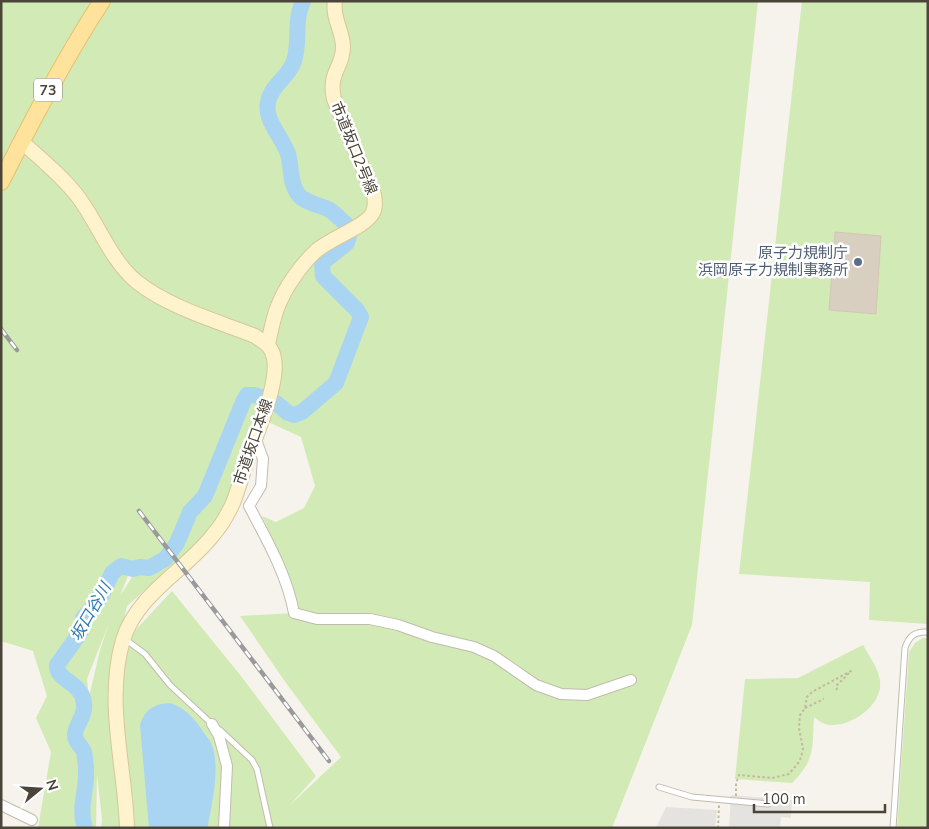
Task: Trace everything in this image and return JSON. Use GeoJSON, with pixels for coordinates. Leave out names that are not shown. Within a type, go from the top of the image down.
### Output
{"type":"FeatureCollection","features":[{"type":"Feature","properties":{"kind":"main road","name":"73"},"geometry":{"type":"LineString","coordinates":[[1,182],[54,79],[102,1]]}},
{"type":"Feature","properties":{"kind":"street","name":"市道坂口2号線"},"geometry":{"type":"LineString","coordinates":[[268,344],[277,308],[283,294],[314,252],[366,221],[372,214],[375,205],[374,194],[331,89],[332,78],[343,50],[343,38],[336,21],[334,8],[336,1]]}},
{"type":"Feature","properties":{"kind":"street"},"geometry":{"type":"LineString","coordinates":[[22,142],[63,180],[78,197],[95,221],[112,253],[136,282],[165,300],[255,336],[268,344]]}},
{"type":"Feature","properties":{"kind":"street","name":"市道坂口本線"},"geometry":{"type":"LineString","coordinates":[[127,828],[115,693],[116,669],[124,638],[133,618],[143,603],[213,536],[233,503],[269,395],[275,371],[274,356],[268,344]]}},
{"type":"Feature","properties":{"kind":"street"},"geometry":{"type":"LineString","coordinates":[[255,437],[263,459],[261,486],[249,506],[291,592],[294,613],[317,619],[370,619],[474,647],[494,656],[536,685],[561,694],[587,696],[632,680]]}},
{"type":"Feature","properties":{"kind":"street"},"geometry":{"type":"LineString","coordinates":[[212,724],[219,736],[227,766],[224,828]]}},
{"type":"Feature","properties":{"kind":"street"},"geometry":{"type":"LineString","coordinates":[[1,805],[32,820]]}},
{"type":"Feature","properties":{"kind":"lane"},"geometry":{"type":"LineString","coordinates":[[893,828],[905,648],[908,639],[915,634],[928,632]]}},
{"type":"Feature","properties":{"kind":"lane"},"geometry":{"type":"LineString","coordinates":[[124,638],[146,654],[170,685],[252,760],[257,769],[270,828]]}},
{"type":"Feature","properties":{"kind":"lane"},"geometry":{"type":"LineString","coordinates":[[659,787],[692,797],[768,804]]}},
{"type":"Feature","properties":{"kind":"path"},"geometry":{"type":"LineString","coordinates":[[736,801],[736,783],[739,775],[764,778],[789,774],[799,762],[803,748],[799,728],[800,715],[805,708],[807,697],[812,692],[851,671],[836,686],[837,690]]}},
{"type":"Feature","properties":{"kind":"path"},"geometry":{"type":"LineString","coordinates":[[805,708],[824,699]]}},
{"type":"Feature","properties":{"kind":"path"},"geometry":{"type":"LineString","coordinates":[[718,828],[720,800]]}},
{"type":"Feature","properties":{"kind":"green space"},"geometry":{"type":"Polygon","coordinates":[[[1,1],[758,1],[692,625],[612,828],[101,828],[102,819],[97,774],[96,828],[38,828],[51,752],[36,718],[47,696],[33,651],[1,641],[1,1]],[[255,416],[224,507],[208,530],[184,556],[127,606],[119,641],[129,637],[172,591],[241,676],[316,776],[289,806],[341,757],[286,683],[240,616],[294,613],[291,580],[262,516],[276,522],[304,508],[315,486],[301,437],[255,416]],[[172,551],[131,568],[120,596],[136,571],[172,551]],[[109,623],[87,679],[89,697],[100,650],[109,623]]]}},
{"type":"Feature","properties":{"kind":"green space"},"geometry":{"type":"Polygon","coordinates":[[[802,1],[928,1],[928,624],[869,620],[870,582],[739,574],[802,1]]]}},
{"type":"Feature","properties":{"kind":"green space"},"geometry":{"type":"Polygon","coordinates":[[[923,638],[928,638],[928,828],[897,828],[909,652],[915,643],[923,638]]]}},
{"type":"Feature","properties":{"kind":"green space"},"geometry":{"type":"Polygon","coordinates":[[[863,645],[875,665],[880,682],[878,695],[868,709],[855,719],[839,725],[826,724],[814,717],[809,760],[800,775],[792,783],[735,779],[745,679],[798,678],[863,645]]]}},
{"type":"Feature","properties":{"kind":"shaded area"},"geometry":{"type":"Polygon","coordinates":[[[731,795],[792,800],[791,818],[781,817],[780,828],[729,828],[731,795]]]}},
{"type":"Feature","properties":{"kind":"shaded area"},"geometry":{"type":"Polygon","coordinates":[[[666,807],[717,810],[715,828],[656,828],[666,807]]]}},
{"type":"Feature","properties":{"kind":"water"},"geometry":{"type":"Polygon","coordinates":[[[170,703],[183,709],[194,719],[211,743],[214,752],[216,773],[208,825],[210,828],[149,828],[140,725],[147,711],[151,708],[170,703]]]}},
{"type":"Feature","properties":{"kind":"building"},"geometry":{"type":"Polygon","coordinates":[[[835,232],[881,236],[876,314],[829,310],[835,232]]]}},
{"type":"Feature","properties":{"kind":"waterway","name":"坂口谷川"},"geometry":{"type":"LineString","coordinates":[[303,1],[298,17],[297,46],[294,61],[292,67],[270,96],[267,109],[271,122],[288,154],[292,179],[300,197],[328,209],[346,224]]}},
{"type":"Feature","properties":{"kind":"waterway","name":"坂口谷川"},"geometry":{"type":"LineString","coordinates":[[276,403],[288,413],[294,415],[302,412],[336,383],[361,317],[357,310],[323,276],[322,263],[347,243],[349,236]]}},
{"type":"Feature","properties":{"kind":"waterway","name":"坂口谷川"},"geometry":{"type":"LineString","coordinates":[[85,828],[82,814],[86,778],[85,761],[84,752],[75,735],[84,703],[79,690],[61,675],[57,665],[80,633],[83,618],[100,599],[112,573],[121,566],[133,569],[140,567],[149,568],[165,559],[177,543],[190,512],[205,496],[247,395],[261,397]]}},
{"type":"Feature","properties":{"kind":"railway"},"geometry":{"type":"LineString","coordinates":[[1,329],[17,350]]}},
{"type":"Feature","properties":{"kind":"railway"},"geometry":{"type":"LineString","coordinates":[[139,511],[329,761]]}},
{"type":"Feature","properties":{"kind":"place","name":"原子力規制庁 浜岡原子力規制事務所"},"geometry":{"type":"Point","coordinates":[858,262]}}]}
